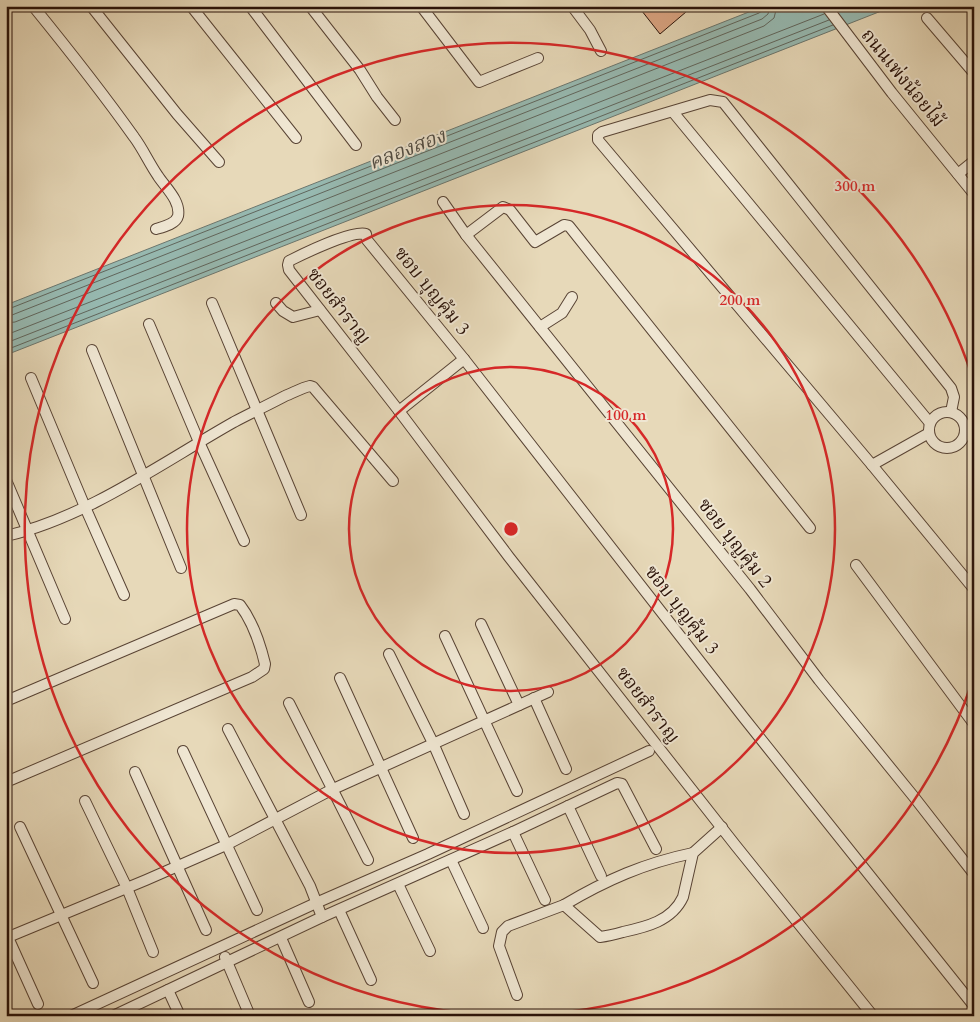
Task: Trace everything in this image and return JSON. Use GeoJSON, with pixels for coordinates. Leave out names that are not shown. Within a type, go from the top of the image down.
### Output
{"type":"FeatureCollection","features":[{"type":"Feature","properties":{"kind":"street"},"geometry":{"type":"LineString","coordinates":[[33,6],[98,87],[136,139],[158,177],[172,193],[178,214],[177,219],[166,226],[156,229]]}},
{"type":"Feature","properties":{"kind":"street"},"geometry":{"type":"LineString","coordinates":[[91,6],[171,108],[219,162]]}},
{"type":"Feature","properties":{"kind":"street"},"geometry":{"type":"LineString","coordinates":[[191,6],[296,138]]}},
{"type":"Feature","properties":{"kind":"street"},"geometry":{"type":"LineString","coordinates":[[250,6],[356,145]]}},
{"type":"Feature","properties":{"kind":"street"},"geometry":{"type":"LineString","coordinates":[[310,6],[396,120]]}},
{"type":"Feature","properties":{"kind":"street"},"geometry":{"type":"LineString","coordinates":[[421,6],[479,82],[538,58]]}},
{"type":"Feature","properties":{"kind":"street"},"geometry":{"type":"LineString","coordinates":[[572,6],[590,30],[601,51]]}},
{"type":"Feature","properties":{"kind":"street","name":"ถนนเพ่งน้อยไม้"},"geometry":{"type":"LineString","coordinates":[[826,6],[851,41],[974,194]]}},
{"type":"Feature","properties":{"kind":"street"},"geometry":{"type":"LineString","coordinates":[[928,18],[974,73]]}},
{"type":"Feature","properties":{"kind":"street"},"geometry":{"type":"LineString","coordinates":[[951,412],[954,397],[951,388],[723,102],[710,100],[602,132],[598,135],[598,140],[872,465],[970,576],[974,589]]}},
{"type":"Feature","properties":{"kind":"street"},"geometry":{"type":"LineString","coordinates":[[673,112],[930,428],[935,444],[940,447],[949,448],[960,443],[969,436],[964,422],[957,414],[942,412],[937,415],[930,428],[872,465]]}},
{"type":"Feature","properties":{"kind":"street"},"geometry":{"type":"LineString","coordinates":[[958,174],[974,160]]}},
{"type":"Feature","properties":{"kind":"street","name":"ซอย บุญคุ้ม 2"},"geometry":{"type":"LineString","coordinates":[[443,202],[466,235],[738,574],[818,680],[974,874]]}},
{"type":"Feature","properties":{"kind":"street"},"geometry":{"type":"LineString","coordinates":[[466,235],[503,207],[510,210],[535,242],[564,225],[569,226],[810,528]]}},
{"type":"Feature","properties":{"kind":"street","name":"ซอยสำราญ"},"geometry":{"type":"LineString","coordinates":[[366,234],[360,232],[289,261],[289,270],[515,564],[874,1016]]}},
{"type":"Feature","properties":{"kind":"street","name":"ซอบ บุญคุ้ม 3"},"geometry":{"type":"LineString","coordinates":[[366,234],[367,240],[464,359],[744,718],[974,1006]]}},
{"type":"Feature","properties":{"kind":"street"},"geometry":{"type":"LineString","coordinates":[[540,327],[562,313],[572,297]]}},
{"type":"Feature","properties":{"kind":"street"},"geometry":{"type":"LineString","coordinates":[[212,302],[301,516]]}},
{"type":"Feature","properties":{"kind":"street"},"geometry":{"type":"LineString","coordinates":[[276,303],[283,311],[293,317],[320,310]]}},
{"type":"Feature","properties":{"kind":"street"},"geometry":{"type":"LineString","coordinates":[[149,324],[199,442],[244,541]]}},
{"type":"Feature","properties":{"kind":"street"},"geometry":{"type":"LineString","coordinates":[[92,350],[181,568]]}},
{"type":"Feature","properties":{"kind":"street"},"geometry":{"type":"LineString","coordinates":[[399,411],[464,359]]}},
{"type":"Feature","properties":{"kind":"street"},"geometry":{"type":"LineString","coordinates":[[31,378],[124,595]]}},
{"type":"Feature","properties":{"kind":"street"},"geometry":{"type":"LineString","coordinates":[[6,536],[27,531],[85,507],[144,476],[256,410],[307,386],[314,387],[393,481]]}},
{"type":"Feature","properties":{"kind":"street"},"geometry":{"type":"LineString","coordinates":[[6,480],[65,620]]}},
{"type":"Feature","properties":{"kind":"street"},"geometry":{"type":"LineString","coordinates":[[856,565],[974,724]]}},
{"type":"Feature","properties":{"kind":"street"},"geometry":{"type":"LineString","coordinates":[[6,701],[234,604],[240,605],[250,620],[265,664],[264,669],[252,677],[6,782]]}},
{"type":"Feature","properties":{"kind":"street"},"geometry":{"type":"LineString","coordinates":[[481,624],[519,705]]}},
{"type":"Feature","properties":{"kind":"street"},"geometry":{"type":"LineString","coordinates":[[445,636],[517,791]]}},
{"type":"Feature","properties":{"kind":"street"},"geometry":{"type":"LineString","coordinates":[[389,654],[433,743],[464,814]]}},
{"type":"Feature","properties":{"kind":"street"},"geometry":{"type":"LineString","coordinates":[[340,678],[413,838]]}},
{"type":"Feature","properties":{"kind":"street"},"geometry":{"type":"LineString","coordinates":[[38,1004],[7,936],[61,916],[226,845],[331,790],[548,692]]}},
{"type":"Feature","properties":{"kind":"street"},"geometry":{"type":"LineString","coordinates":[[534,698],[566,769]]}},
{"type":"Feature","properties":{"kind":"street"},"geometry":{"type":"LineString","coordinates":[[289,703],[331,790],[368,860]]}},
{"type":"Feature","properties":{"kind":"street"},"geometry":{"type":"LineString","coordinates":[[228,729],[310,886],[322,917]]}},
{"type":"Feature","properties":{"kind":"street"},"geometry":{"type":"LineString","coordinates":[[183,751],[257,910]]}},
{"type":"Feature","properties":{"kind":"street"},"geometry":{"type":"LineString","coordinates":[[71,1016],[316,903],[428,854],[649,751]]}},
{"type":"Feature","properties":{"kind":"street"},"geometry":{"type":"LineString","coordinates":[[135,772],[206,930]]}},
{"type":"Feature","properties":{"kind":"street"},"geometry":{"type":"LineString","coordinates":[[114,1016],[322,917],[620,783],[656,850]]}},
{"type":"Feature","properties":{"kind":"street"},"geometry":{"type":"LineString","coordinates":[[85,801],[127,888],[154,952]]}},
{"type":"Feature","properties":{"kind":"street"},"geometry":{"type":"LineString","coordinates":[[568,806],[601,876]]}},
{"type":"Feature","properties":{"kind":"street"},"geometry":{"type":"LineString","coordinates":[[20,827],[93,982]]}},
{"type":"Feature","properties":{"kind":"street"},"geometry":{"type":"LineString","coordinates":[[517,995],[499,946],[502,932],[508,926],[564,906],[615,877],[693,853],[722,827]]}},
{"type":"Feature","properties":{"kind":"street"},"geometry":{"type":"LineString","coordinates":[[512,832],[545,900]]}},
{"type":"Feature","properties":{"kind":"street"},"geometry":{"type":"LineString","coordinates":[[564,906],[600,937],[648,926],[663,920],[680,904],[693,853]]}},
{"type":"Feature","properties":{"kind":"street"},"geometry":{"type":"LineString","coordinates":[[451,860],[483,928]]}},
{"type":"Feature","properties":{"kind":"street"},"geometry":{"type":"LineString","coordinates":[[398,884],[430,951]]}},
{"type":"Feature","properties":{"kind":"street"},"geometry":{"type":"LineString","coordinates":[[339,910],[371,980]]}},
{"type":"Feature","properties":{"kind":"street"},"geometry":{"type":"LineString","coordinates":[[281,938],[309,1002]]}},
{"type":"Feature","properties":{"kind":"street"},"geometry":{"type":"LineString","coordinates":[[220,948],[250,1016]]}},
{"type":"Feature","properties":{"kind":"street"},"geometry":{"type":"LineString","coordinates":[[168,990],[180,1016]]}},
{"type":"Feature","properties":{"kind":"water","name":"คลองสอง"},"geometry":{"type":"Polygon","coordinates":[[[764,6],[894,6],[6,355],[6,305],[764,6]]]}},
{"type":"Feature","properties":{"kind":"building"},"geometry":{"type":"Polygon","coordinates":[[[638,6],[693,6],[660,34],[638,6]]]}}]}
